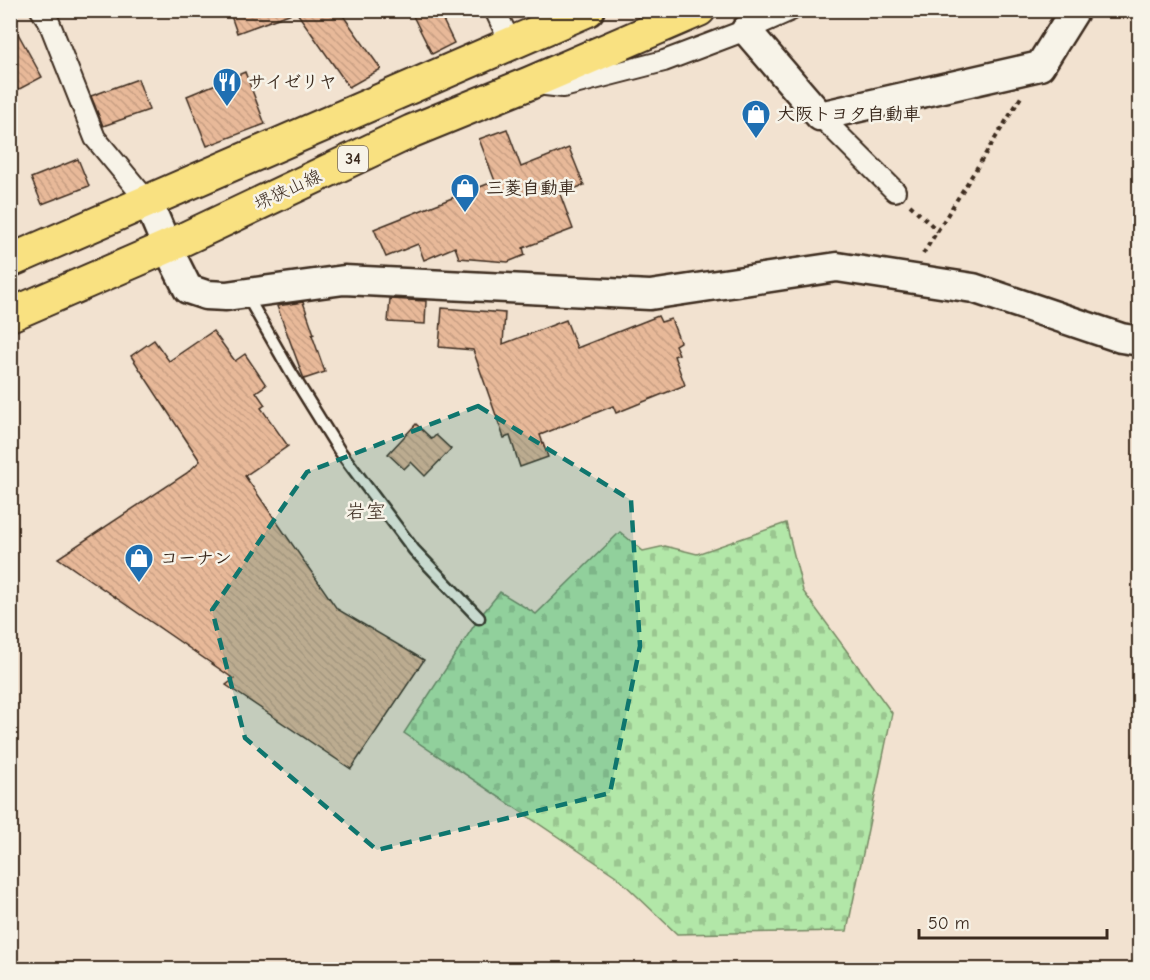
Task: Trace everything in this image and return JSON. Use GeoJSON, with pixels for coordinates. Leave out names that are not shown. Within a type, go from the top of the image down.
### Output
{"type":"FeatureCollection","features":[{"type":"Feature","properties":{"kind":"main road","name":"34"},"geometry":{"type":"LineString","coordinates":[[10,261],[588,10]]}},
{"type":"Feature","properties":{"kind":"main road","name":"堺狭山線"},"geometry":{"type":"LineString","coordinates":[[10,315],[168,247],[412,131],[699,10]]}},
{"type":"Feature","properties":{"kind":"street"},"geometry":{"type":"LineString","coordinates":[[41,10],[49,22],[95,138],[148,202],[188,289],[206,296],[226,296],[344,280],[650,295],[837,267],[973,288],[1120,338],[1140,341]]}},
{"type":"Feature","properties":{"kind":"street"},"geometry":{"type":"LineString","coordinates":[[495,10],[511,44]]}},
{"type":"Feature","properties":{"kind":"street"},"geometry":{"type":"LineString","coordinates":[[530,83],[563,87],[664,61],[791,10]]}},
{"type":"Feature","properties":{"kind":"street"},"geometry":{"type":"LineString","coordinates":[[820,116],[1040,66],[1070,12]]}},
{"type":"Feature","properties":{"kind":"street"},"geometry":{"type":"LineString","coordinates":[[746,30],[820,116],[895,191]]}},
{"type":"Feature","properties":{"kind":"lane"},"geometry":{"type":"LineString","coordinates":[[246,293],[290,371],[339,450],[414,550],[479,618]]}},
{"type":"Feature","properties":{"kind":"path"},"geometry":{"type":"LineString","coordinates":[[909,278],[1040,66]]}},
{"type":"Feature","properties":{"kind":"path"},"geometry":{"type":"LineString","coordinates":[[895,191],[938,231]]}},
{"type":"Feature","properties":{"kind":"highlighted area"},"geometry":{"type":"Polygon","coordinates":[[[478,406],[631,500],[640,646],[610,793],[377,850],[245,738],[212,610],[307,472],[478,406]]]}},
{"type":"Feature","properties":{"kind":"green space"},"geometry":{"type":"Polygon","coordinates":[[[786,523],[803,591],[892,713],[847,931],[677,934],[616,876],[404,733],[479,618],[500,592],[536,614],[620,532],[643,551],[665,546],[697,554],[786,523]]]}},
{"type":"Feature","properties":{"kind":"building"},"geometry":{"type":"Polygon","coordinates":[[[229,10],[291,10],[292,13],[237,33],[229,10]]]}},
{"type":"Feature","properties":{"kind":"building"},"geometry":{"type":"Polygon","coordinates":[[[295,10],[339,10],[381,69],[349,87],[295,10]]]}},
{"type":"Feature","properties":{"kind":"building"},"geometry":{"type":"Polygon","coordinates":[[[410,10],[438,10],[454,43],[432,54],[410,10]]]}},
{"type":"Feature","properties":{"kind":"building"},"geometry":{"type":"Polygon","coordinates":[[[10,19],[42,77],[10,94],[10,19]]]}},
{"type":"Feature","properties":{"kind":"building"},"geometry":{"type":"Polygon","coordinates":[[[245,72],[265,124],[207,146],[187,96],[245,72]]]}},
{"type":"Feature","properties":{"kind":"building"},"geometry":{"type":"Polygon","coordinates":[[[138,79],[149,110],[103,126],[91,96],[138,79]]]}},
{"type":"Feature","properties":{"kind":"building"},"geometry":{"type":"Polygon","coordinates":[[[507,129],[521,167],[569,148],[584,185],[560,194],[573,229],[523,248],[525,255],[508,262],[459,258],[455,247],[424,260],[418,244],[386,257],[374,229],[495,181],[479,139],[507,129]]]}},
{"type":"Feature","properties":{"kind":"building"},"geometry":{"type":"Polygon","coordinates":[[[78,159],[89,186],[42,204],[31,178],[78,159]]]}},
{"type":"Feature","properties":{"kind":"building"},"geometry":{"type":"Polygon","coordinates":[[[390,299],[426,301],[425,324],[388,322],[390,299]]]}},
{"type":"Feature","properties":{"kind":"building"},"geometry":{"type":"Polygon","coordinates":[[[303,302],[325,372],[304,379],[277,306],[303,302]]]}},
{"type":"Feature","properties":{"kind":"building"},"geometry":{"type":"Polygon","coordinates":[[[442,308],[505,313],[503,344],[566,320],[577,348],[658,316],[661,322],[671,319],[680,342],[675,345],[679,354],[674,356],[685,385],[616,413],[613,406],[540,435],[548,457],[520,467],[510,436],[504,438],[473,350],[439,347],[442,308]]]}},
{"type":"Feature","properties":{"kind":"building"},"geometry":{"type":"Polygon","coordinates":[[[213,331],[235,361],[245,354],[266,385],[256,392],[265,405],[261,408],[288,446],[245,476],[337,609],[424,660],[351,769],[226,685],[234,679],[58,558],[187,473],[200,461],[131,356],[154,340],[169,361],[213,331]]]}},
{"type":"Feature","properties":{"kind":"building"},"geometry":{"type":"Polygon","coordinates":[[[416,424],[432,439],[436,435],[451,449],[425,476],[411,462],[404,469],[388,454],[416,424]]]}},
{"type":"Feature","properties":{"kind":"place","name":"サイゼリヤ"},"geometry":{"type":"Point","coordinates":[227,108]}},
{"type":"Feature","properties":{"kind":"place","name":"大阪トヨタ自動車"},"geometry":{"type":"Point","coordinates":[756,140]}},
{"type":"Feature","properties":{"kind":"place","name":"三菱自動車"},"geometry":{"type":"Point","coordinates":[465,214]}},
{"type":"Feature","properties":{"kind":"place","name":"コーナン"},"geometry":{"type":"Point","coordinates":[139,584]}},
{"type":"Feature","properties":{"kind":"district","name":"岩室"},"geometry":{"type":"Point","coordinates":[366,511]}}]}
